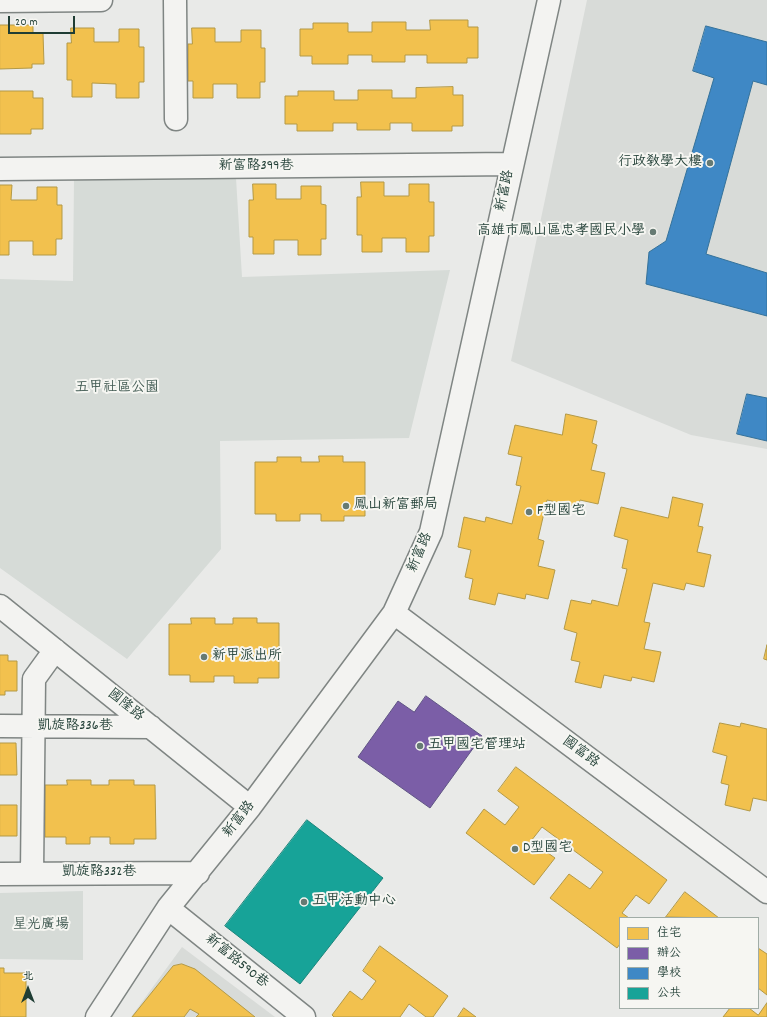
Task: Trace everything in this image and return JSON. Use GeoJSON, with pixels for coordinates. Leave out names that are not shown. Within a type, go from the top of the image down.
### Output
{"type":"FeatureCollection","features":[{"type":"Feature","properties":{"kind":"street"},"geometry":{"type":"LineString","coordinates":[[0,1],[101,0]]}},
{"type":"Feature","properties":{"kind":"street"},"geometry":{"type":"LineString","coordinates":[[175,0],[176,119]]}},
{"type":"Feature","properties":{"kind":"street","name":"新富路"},"geometry":{"type":"LineString","coordinates":[[97,1017],[168,908],[198,873],[250,807],[394,613],[431,532],[548,0]]}},
{"type":"Feature","properties":{"kind":"street","name":"新富路399巷"},"geometry":{"type":"LineString","coordinates":[[0,169],[512,164]]}},
{"type":"Feature","properties":{"kind":"street","name":"國隆路"},"geometry":{"type":"LineString","coordinates":[[0,606],[250,807]]}},
{"type":"Feature","properties":{"kind":"street","name":"國富路"},"geometry":{"type":"LineString","coordinates":[[394,613],[767,892]]}},
{"type":"Feature","properties":{"kind":"street"},"geometry":{"type":"LineString","coordinates":[[32,873],[34,679],[55,650]]}},
{"type":"Feature","properties":{"kind":"street","name":"凱旋路336巷"},"geometry":{"type":"LineString","coordinates":[[0,726],[151,727]]}},
{"type":"Feature","properties":{"kind":"street","name":"凱旋路332巷"},"geometry":{"type":"LineString","coordinates":[[0,874],[198,873]]}},
{"type":"Feature","properties":{"kind":"street","name":"新富路590巷"},"geometry":{"type":"LineString","coordinates":[[168,908],[304,1017]]}},
{"type":"Feature","properties":{"kind":"shaded area","name":"高雄市鳳山區忠孝國民小學"},"geometry":{"type":"Polygon","coordinates":[[[587,0],[767,0],[767,449],[691,435],[511,361],[587,0]]]}},
{"type":"Feature","properties":{"kind":"shaded area"},"geometry":{"type":"Polygon","coordinates":[[[182,947],[275,1017],[131,1017],[182,947]]]}},
{"type":"Feature","properties":{"kind":"green space","name":"五甲社區公園"},"geometry":{"type":"Polygon","coordinates":[[[236,178],[242,277],[450,270],[409,438],[220,441],[221,549],[127,659],[0,568],[0,279],[73,281],[74,179],[236,178]]]}},
{"type":"Feature","properties":{"kind":"green space","name":"星光廣場"},"geometry":{"type":"Polygon","coordinates":[[[83,891],[83,960],[0,959],[0,893],[83,891]]]}},
{"type":"Feature","properties":{"kind":"building: 住宅"},"geometry":{"type":"Polygon","coordinates":[[[430,20],[468,20],[468,27],[478,27],[478,58],[467,58],[467,63],[427,63],[427,55],[405,55],[405,62],[372,62],[372,55],[348,55],[348,64],[312,64],[312,56],[300,56],[300,29],[313,29],[313,23],[348,23],[348,32],[372,32],[372,22],[406,22],[406,30],[430,30],[430,20]]]}},
{"type":"Feature","properties":{"kind":"building: 住宅"},"geometry":{"type":"Polygon","coordinates":[[[0,25],[33,25],[33,33],[43,33],[44,64],[32,64],[32,68],[0,69],[0,25]]]}},
{"type":"Feature","properties":{"kind":"building: 住宅"},"geometry":{"type":"Polygon","coordinates":[[[71,28],[94,28],[94,42],[119,42],[119,29],[139,29],[139,47],[144,47],[144,82],[139,82],[139,98],[116,98],[116,84],[92,83],[92,97],[72,97],[72,80],[67,80],[67,43],[71,43],[71,28]]]}},
{"type":"Feature","properties":{"kind":"building: 住宅"},"geometry":{"type":"Polygon","coordinates":[[[192,28],[215,28],[215,42],[241,42],[241,30],[261,30],[261,48],[265,48],[265,82],[260,82],[260,98],[237,98],[237,84],[213,84],[213,98],[193,98],[193,81],[188,81],[188,44],[192,44],[192,28]]]}},
{"type":"Feature","properties":{"kind":"building: 住宅"},"geometry":{"type":"Polygon","coordinates":[[[453,87],[453,95],[463,95],[463,126],[452,126],[452,131],[412,131],[412,123],[390,123],[390,130],[357,130],[357,123],[333,123],[333,131],[297,131],[297,124],[285,124],[285,96],[298,96],[298,91],[334,91],[334,100],[358,100],[358,90],[392,90],[392,98],[416,98],[416,88],[453,87]]]}},
{"type":"Feature","properties":{"kind":"building: 住宅"},"geometry":{"type":"Polygon","coordinates":[[[0,91],[33,91],[33,98],[43,98],[43,129],[31,129],[31,134],[0,134],[0,91]]]}},
{"type":"Feature","properties":{"kind":"building: 住宅"},"geometry":{"type":"Polygon","coordinates":[[[361,182],[384,182],[384,196],[409,196],[409,184],[429,184],[429,202],[434,202],[434,236],[429,236],[429,252],[406,252],[406,238],[382,238],[382,252],[362,252],[362,235],[357,235],[357,197],[361,197],[361,182]]]}},
{"type":"Feature","properties":{"kind":"building: 住宅"},"geometry":{"type":"Polygon","coordinates":[[[253,184],[276,184],[276,199],[301,199],[301,186],[321,186],[321,204],[326,205],[326,239],[321,239],[321,255],[298,255],[298,240],[274,240],[274,254],[253,254],[253,237],[249,237],[249,200],[253,200],[253,184]]]}},
{"type":"Feature","properties":{"kind":"building: 住宅"},"geometry":{"type":"Polygon","coordinates":[[[0,185],[12,185],[11,200],[37,200],[37,187],[57,187],[57,205],[62,205],[62,239],[56,239],[56,255],[33,255],[33,241],[9,241],[9,255],[0,255],[0,185]]]}},
{"type":"Feature","properties":{"kind":"building: 住宅","name":"F型國宅"},"geometry":{"type":"Polygon","coordinates":[[[566,414],[597,421],[592,443],[597,445],[591,470],[605,473],[598,504],[580,500],[578,507],[547,500],[538,539],[544,541],[538,566],[555,570],[548,599],[526,594],[525,599],[498,593],[495,605],[469,599],[473,579],[465,577],[471,550],[458,547],[464,517],[485,522],[486,517],[512,524],[521,486],[516,485],[522,457],[508,454],[515,425],[562,435],[566,414]]]}},
{"type":"Feature","properties":{"kind":"building: 住宅"},"geometry":{"type":"Polygon","coordinates":[[[319,456],[343,456],[343,462],[365,462],[365,516],[344,516],[344,521],[321,521],[321,514],[300,514],[300,521],[276,521],[276,514],[255,514],[255,462],[277,462],[277,457],[301,457],[301,462],[319,462],[319,456]]]}},
{"type":"Feature","properties":{"kind":"building: 住宅","name":"F型國宅"},"geometry":{"type":"Polygon","coordinates":[[[673,497],[703,504],[698,526],[703,527],[697,552],[711,555],[704,587],[686,583],[684,590],[653,583],[644,622],[650,623],[644,649],[661,652],[654,682],[632,677],[631,681],[604,675],[601,688],[575,682],[580,662],[571,660],[577,633],[564,629],[571,600],[591,604],[592,600],[618,606],[627,569],[622,568],[628,540],[614,536],[621,507],[668,518],[673,497]]]}},
{"type":"Feature","properties":{"kind":"building: 住宅"},"geometry":{"type":"Polygon","coordinates":[[[191,618],[215,618],[215,624],[233,624],[233,618],[257,618],[257,623],[279,623],[279,678],[258,678],[258,683],[234,683],[234,676],[214,676],[214,682],[190,682],[190,675],[169,675],[169,624],[191,624],[191,618]]]}},
{"type":"Feature","properties":{"kind":"building: 住宅"},"geometry":{"type":"Polygon","coordinates":[[[767,645],[767,660],[764,659],[767,645]]]}},
{"type":"Feature","properties":{"kind":"building: 住宅"},"geometry":{"type":"Polygon","coordinates":[[[0,655],[8,655],[8,661],[17,661],[17,691],[5,691],[5,695],[0,695],[0,655]]]}},
{"type":"Feature","properties":{"kind":"building: 住宅"},"geometry":{"type":"Polygon","coordinates":[[[720,723],[740,727],[741,723],[767,729],[767,801],[753,798],[750,811],[725,805],[729,785],[721,783],[727,756],[713,752],[720,723]]]}},
{"type":"Feature","properties":{"kind":"building: 住宅"},"geometry":{"type":"Polygon","coordinates":[[[0,743],[16,743],[17,775],[0,775],[0,743]]]}},
{"type":"Feature","properties":{"kind":"building: 住宅","name":"D型國宅"},"geometry":{"type":"Polygon","coordinates":[[[516,767],[667,880],[649,904],[636,895],[622,913],[628,917],[619,917],[619,945],[617,948],[550,898],[569,874],[590,889],[603,872],[542,827],[531,841],[555,858],[534,885],[466,833],[484,809],[505,825],[519,807],[498,791],[516,767]]]}},
{"type":"Feature","properties":{"kind":"building: 住宅"},"geometry":{"type":"Polygon","coordinates":[[[67,780],[91,780],[91,785],[109,785],[109,780],[134,780],[134,785],[155,785],[156,839],[134,839],[134,844],[110,844],[110,837],[90,837],[90,844],[66,844],[66,837],[45,837],[45,785],[67,785],[67,780]]]}},
{"type":"Feature","properties":{"kind":"building: 住宅"},"geometry":{"type":"Polygon","coordinates":[[[0,805],[17,805],[17,836],[0,836],[0,805]]]}},
{"type":"Feature","properties":{"kind":"building: 住宅"},"geometry":{"type":"Polygon","coordinates":[[[685,892],[718,917],[666,917],[685,892]]]}},
{"type":"Feature","properties":{"kind":"building: 住宅"},"geometry":{"type":"Polygon","coordinates":[[[380,946],[448,996],[433,1017],[426,1017],[409,1004],[400,1017],[334,1017],[332,1015],[350,991],[362,1000],[376,981],[363,971],[380,946]]]}},
{"type":"Feature","properties":{"kind":"building: 住宅"},"geometry":{"type":"Polygon","coordinates":[[[759,949],[767,954],[767,995],[759,989],[759,949]]]}},
{"type":"Feature","properties":{"kind":"building: 住宅"},"geometry":{"type":"Polygon","coordinates":[[[182,964],[195,969],[255,1017],[196,1017],[199,1014],[190,1009],[184,1017],[132,1017],[173,966],[182,964]]]}},
{"type":"Feature","properties":{"kind":"building: 住宅"},"geometry":{"type":"Polygon","coordinates":[[[0,968],[4,968],[4,973],[26,973],[26,1017],[0,1017],[0,968]]]}},
{"type":"Feature","properties":{"kind":"building: 住宅"},"geometry":{"type":"Polygon","coordinates":[[[767,1003],[767,1017],[723,1017],[729,1009],[750,1009],[758,1015],[767,1003]]]}},
{"type":"Feature","properties":{"kind":"building: 住宅"},"geometry":{"type":"Polygon","coordinates":[[[464,1008],[476,1017],[458,1017],[464,1008]]]}},
{"type":"Feature","properties":{"kind":"building: 辦公","name":"五甲國宅管理站"},"geometry":{"type":"Polygon","coordinates":[[[426,696],[482,736],[430,808],[358,757],[398,701],[414,712],[426,696]]]}},
{"type":"Feature","properties":{"kind":"building: 學校","name":"行政教學大樓"},"geometry":{"type":"Polygon","coordinates":[[[706,26],[767,42],[767,85],[753,81],[706,254],[767,273],[767,316],[646,284],[649,252],[666,241],[714,78],[693,71],[706,26]]]}},
{"type":"Feature","properties":{"kind":"building: 學校"},"geometry":{"type":"Polygon","coordinates":[[[747,394],[767,398],[767,441],[737,434],[747,394]]]}},
{"type":"Feature","properties":{"kind":"building: 公共","name":"五甲活動中心"},"geometry":{"type":"Polygon","coordinates":[[[307,820],[383,878],[300,984],[225,926],[307,820]]]}},
{"type":"Feature","properties":{"kind":"place","name":"行政教學大樓"},"geometry":{"type":"Point","coordinates":[710,163]}},
{"type":"Feature","properties":{"kind":"place","name":"高雄市鳳山區忠孝國民小學"},"geometry":{"type":"Point","coordinates":[653,232]}},
{"type":"Feature","properties":{"kind":"place","name":"鳳山新富郵局"},"geometry":{"type":"Point","coordinates":[346,506]}},
{"type":"Feature","properties":{"kind":"place","name":"F型國宅"},"geometry":{"type":"Point","coordinates":[529,512]}},
{"type":"Feature","properties":{"kind":"place","name":"新甲派出所"},"geometry":{"type":"Point","coordinates":[204,657]}},
{"type":"Feature","properties":{"kind":"place","name":"五甲國宅管理站"},"geometry":{"type":"Point","coordinates":[420,746]}},
{"type":"Feature","properties":{"kind":"place","name":"D型國宅"},"geometry":{"type":"Point","coordinates":[515,849]}},
{"type":"Feature","properties":{"kind":"place","name":"五甲活動中心"},"geometry":{"type":"Point","coordinates":[304,902]}}]}
